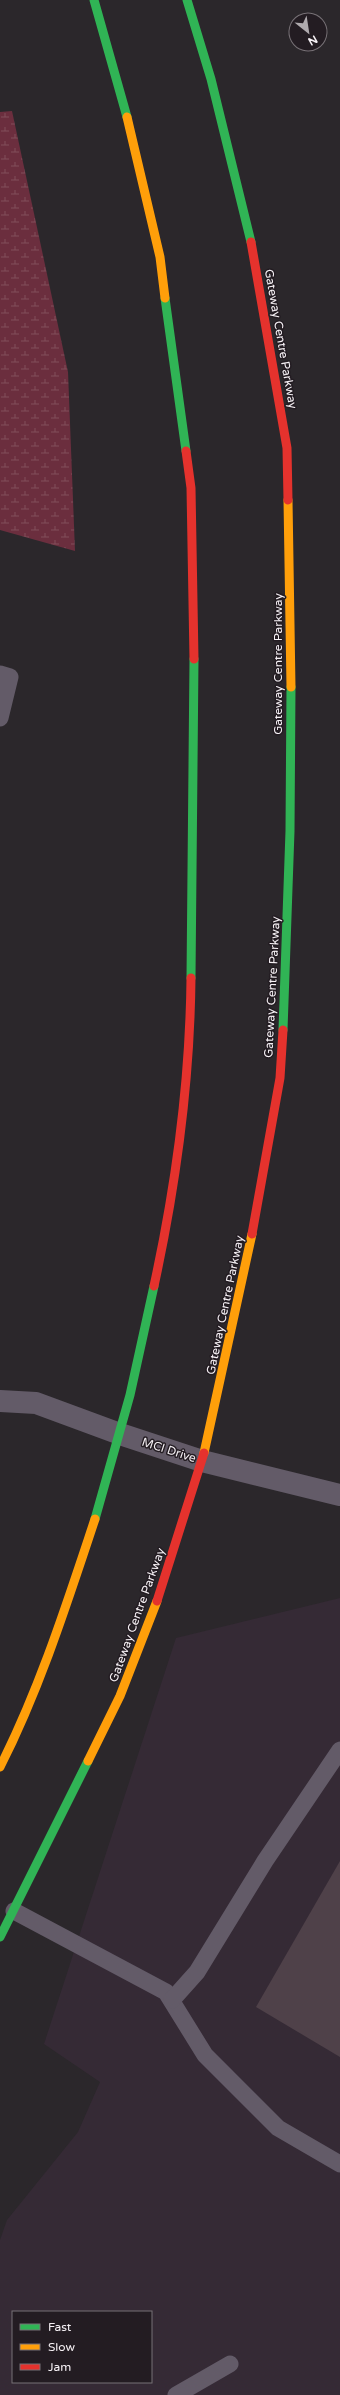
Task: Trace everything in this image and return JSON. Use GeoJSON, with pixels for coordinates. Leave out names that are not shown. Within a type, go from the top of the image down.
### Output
{"type":"FeatureCollection","features":[{"type":"Feature","properties":{"kind":"street"},"geometry":{"type":"LineString","coordinates":[[0,1767],[20,1727],[65,1610],[105,1489],[130,1395],[161,1254],[183,1119],[191,1014],[196,703],[191,488],[160,257],[121,92],[94,0]]}},
{"type":"Feature","properties":{"kind":"street","name":"Gateway Centre Parkway"},"geometry":{"type":"LineString","coordinates":[[0,1937],[120,1696],[157,1601],[202,1461],[257,1213],[280,1078],[286,972],[291,663],[287,448],[249,229],[211,79],[187,0]]}},
{"type":"Feature","properties":{"kind":"street","name":"MCI Drive"},"geometry":{"type":"LineString","coordinates":[[0,1401],[36,1404],[202,1461],[340,1495]]}},
{"type":"Feature","properties":{"kind":"lane"},"geometry":{"type":"LineString","coordinates":[[0,674],[10,678],[0,718]]}},
{"type":"Feature","properties":{"kind":"lane"},"geometry":{"type":"LineString","coordinates":[[172,2000],[197,1972],[265,1861],[340,1750]]}},
{"type":"Feature","properties":{"kind":"lane"},"geometry":{"type":"LineString","coordinates":[[14,1911],[166,1992],[205,2055],[278,2128],[340,2164]]}},
{"type":"Feature","properties":{"kind":"lane"},"geometry":{"type":"LineString","coordinates":[[176,2395],[230,2364]]}},
{"type":"Feature","properties":{"kind":"shaded area"},"geometry":{"type":"Polygon","coordinates":[[[340,1598],[340,2395],[0,2395],[0,2240],[7,2220],[78,2132],[100,2082],[44,2044],[176,1638],[340,1598]]]}},
{"type":"Feature","properties":{"kind":"green space"},"geometry":{"type":"Polygon","coordinates":[[[12,111],[68,372],[75,551],[0,530],[0,112],[12,111]]]}},
{"type":"Feature","properties":{"kind":"building"},"geometry":{"type":"Polygon","coordinates":[[[340,1861],[340,2057],[256,2007],[340,1861]]]}},
{"type":"Feature","properties":{"kind":"traffic: fast"},"geometry":{"type":"LineString","coordinates":[[94,0],[127,117]]}},
{"type":"Feature","properties":{"kind":"traffic: fast"},"geometry":{"type":"LineString","coordinates":[[187,0],[211,79],[251,242]]}},
{"type":"Feature","properties":{"kind":"traffic: fast"},"geometry":{"type":"LineString","coordinates":[[165,298],[186,451]]}},
{"type":"Feature","properties":{"kind":"traffic: fast"},"geometry":{"type":"LineString","coordinates":[[191,978],[194,659]]}},
{"type":"Feature","properties":{"kind":"traffic: fast"},"geometry":{"type":"LineString","coordinates":[[283,1030],[290,831],[291,687]]}},
{"type":"Feature","properties":{"kind":"traffic: fast"},"geometry":{"type":"LineString","coordinates":[[95,1519],[130,1395],[154,1286]]}},
{"type":"Feature","properties":{"kind":"traffic: fast"},"geometry":{"type":"LineString","coordinates":[[0,1937],[88,1761]]}},
{"type":"Feature","properties":{"kind":"traffic: slow"},"geometry":{"type":"LineString","coordinates":[[127,117],[160,257],[165,298]]}},
{"type":"Feature","properties":{"kind":"traffic: slow"},"geometry":{"type":"LineString","coordinates":[[288,500],[291,687]]}},
{"type":"Feature","properties":{"kind":"traffic: slow"},"geometry":{"type":"LineString","coordinates":[[204,1453],[252,1234]]}},
{"type":"Feature","properties":{"kind":"traffic: slow"},"geometry":{"type":"LineString","coordinates":[[0,1767],[28,1707],[52,1645],[95,1519]]}},
{"type":"Feature","properties":{"kind":"traffic: slow"},"geometry":{"type":"LineString","coordinates":[[88,1761],[120,1696],[157,1601]]}},
{"type":"Feature","properties":{"kind":"traffic: jam"},"geometry":{"type":"LineString","coordinates":[[251,242],[287,448],[288,500]]}},
{"type":"Feature","properties":{"kind":"traffic: jam"},"geometry":{"type":"LineString","coordinates":[[186,451],[191,488],[194,659]]}},
{"type":"Feature","properties":{"kind":"traffic: jam"},"geometry":{"type":"LineString","coordinates":[[154,1286],[169,1210],[185,1094],[191,978]]}},
{"type":"Feature","properties":{"kind":"traffic: jam"},"geometry":{"type":"LineString","coordinates":[[252,1234],[280,1078],[283,1030]]}},
{"type":"Feature","properties":{"kind":"traffic: jam"},"geometry":{"type":"LineString","coordinates":[[157,1601],[204,1453]]}}]}
